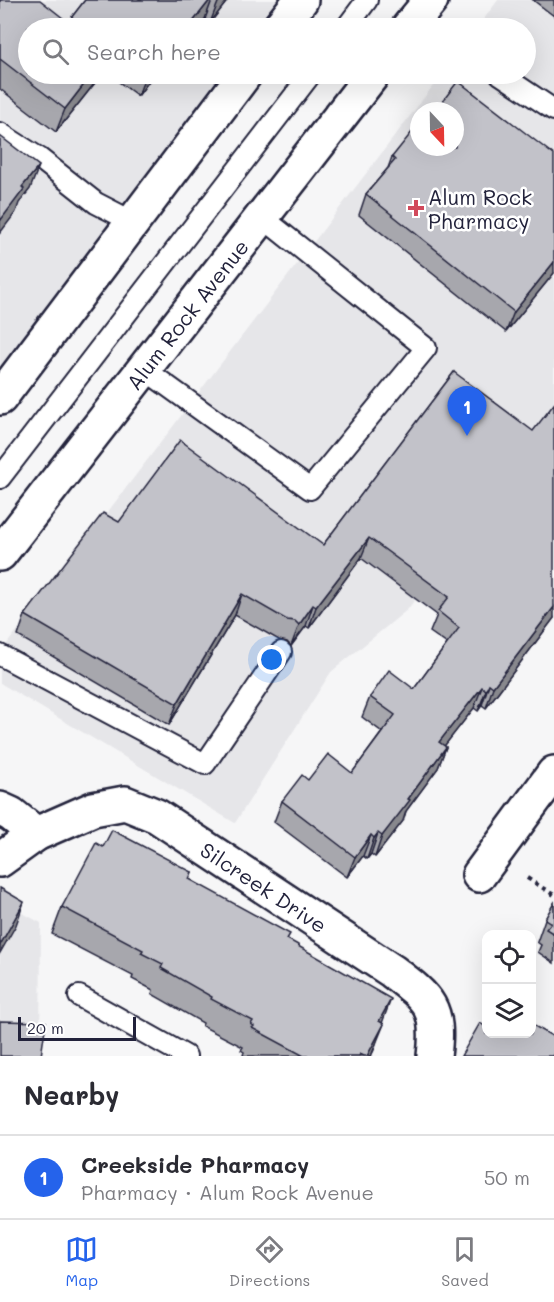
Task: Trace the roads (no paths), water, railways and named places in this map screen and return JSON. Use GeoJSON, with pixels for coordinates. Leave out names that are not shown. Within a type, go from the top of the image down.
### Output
{"type":"FeatureCollection","features":[{"type":"Feature","properties":{"kind":"main road"},"geometry":{"type":"LineString","coordinates":[[287,18],[301,0]]}},
{"type":"Feature","properties":{"kind":"main road"},"geometry":{"type":"LineString","coordinates":[[0,398],[237,84]]}},
{"type":"Feature","properties":{"kind":"main road","name":"Alum Rock Avenue"},"geometry":{"type":"LineString","coordinates":[[0,554],[365,84]]}},
{"type":"Feature","properties":{"kind":"main road"},"geometry":{"type":"LineString","coordinates":[[479,875],[554,773]]}},
{"type":"Feature","properties":{"kind":"main road","name":"Silcreek Drive"},"geometry":{"type":"LineString","coordinates":[[0,860],[36,834],[93,809],[125,803],[157,816],[392,970],[421,993],[433,1012],[437,1032],[434,1056]]}},
{"type":"Feature","properties":{"kind":"main road"},"geometry":{"type":"LineString","coordinates":[[0,809],[11,814],[36,834]]}},
{"type":"Feature","properties":{"kind":"lane"},"geometry":{"type":"LineString","coordinates":[[353,18],[368,0]]}},
{"type":"Feature","properties":{"kind":"lane"},"geometry":{"type":"LineString","coordinates":[[0,478],[303,84]]}},
{"type":"Feature","properties":{"kind":"lane"},"geometry":{"type":"LineString","coordinates":[[515,84],[554,110]]}},
{"type":"Feature","properties":{"kind":"lane"},"geometry":{"type":"LineString","coordinates":[[0,133],[39,158],[96,202],[133,222]]}},
{"type":"Feature","properties":{"kind":"lane"},"geometry":{"type":"LineString","coordinates":[[144,369],[310,489],[426,348],[262,217]]}},
{"type":"Feature","properties":{"kind":"lane"},"geometry":{"type":"LineString","coordinates":[[0,655],[205,764],[281,652]]}},
{"type":"Feature","properties":{"kind":"lane"},"geometry":{"type":"LineString","coordinates":[[79,996],[186,1056]]}},
{"type":"Feature","properties":{"kind":"place","name":"Alum Rock Pharmacy"},"geometry":{"type":"Point","coordinates":[416,208]}},
{"type":"Feature","properties":{"kind":"place","name":"Creekside Pharmacy"},"geometry":{"type":"Point","coordinates":[467,436]}}]}
